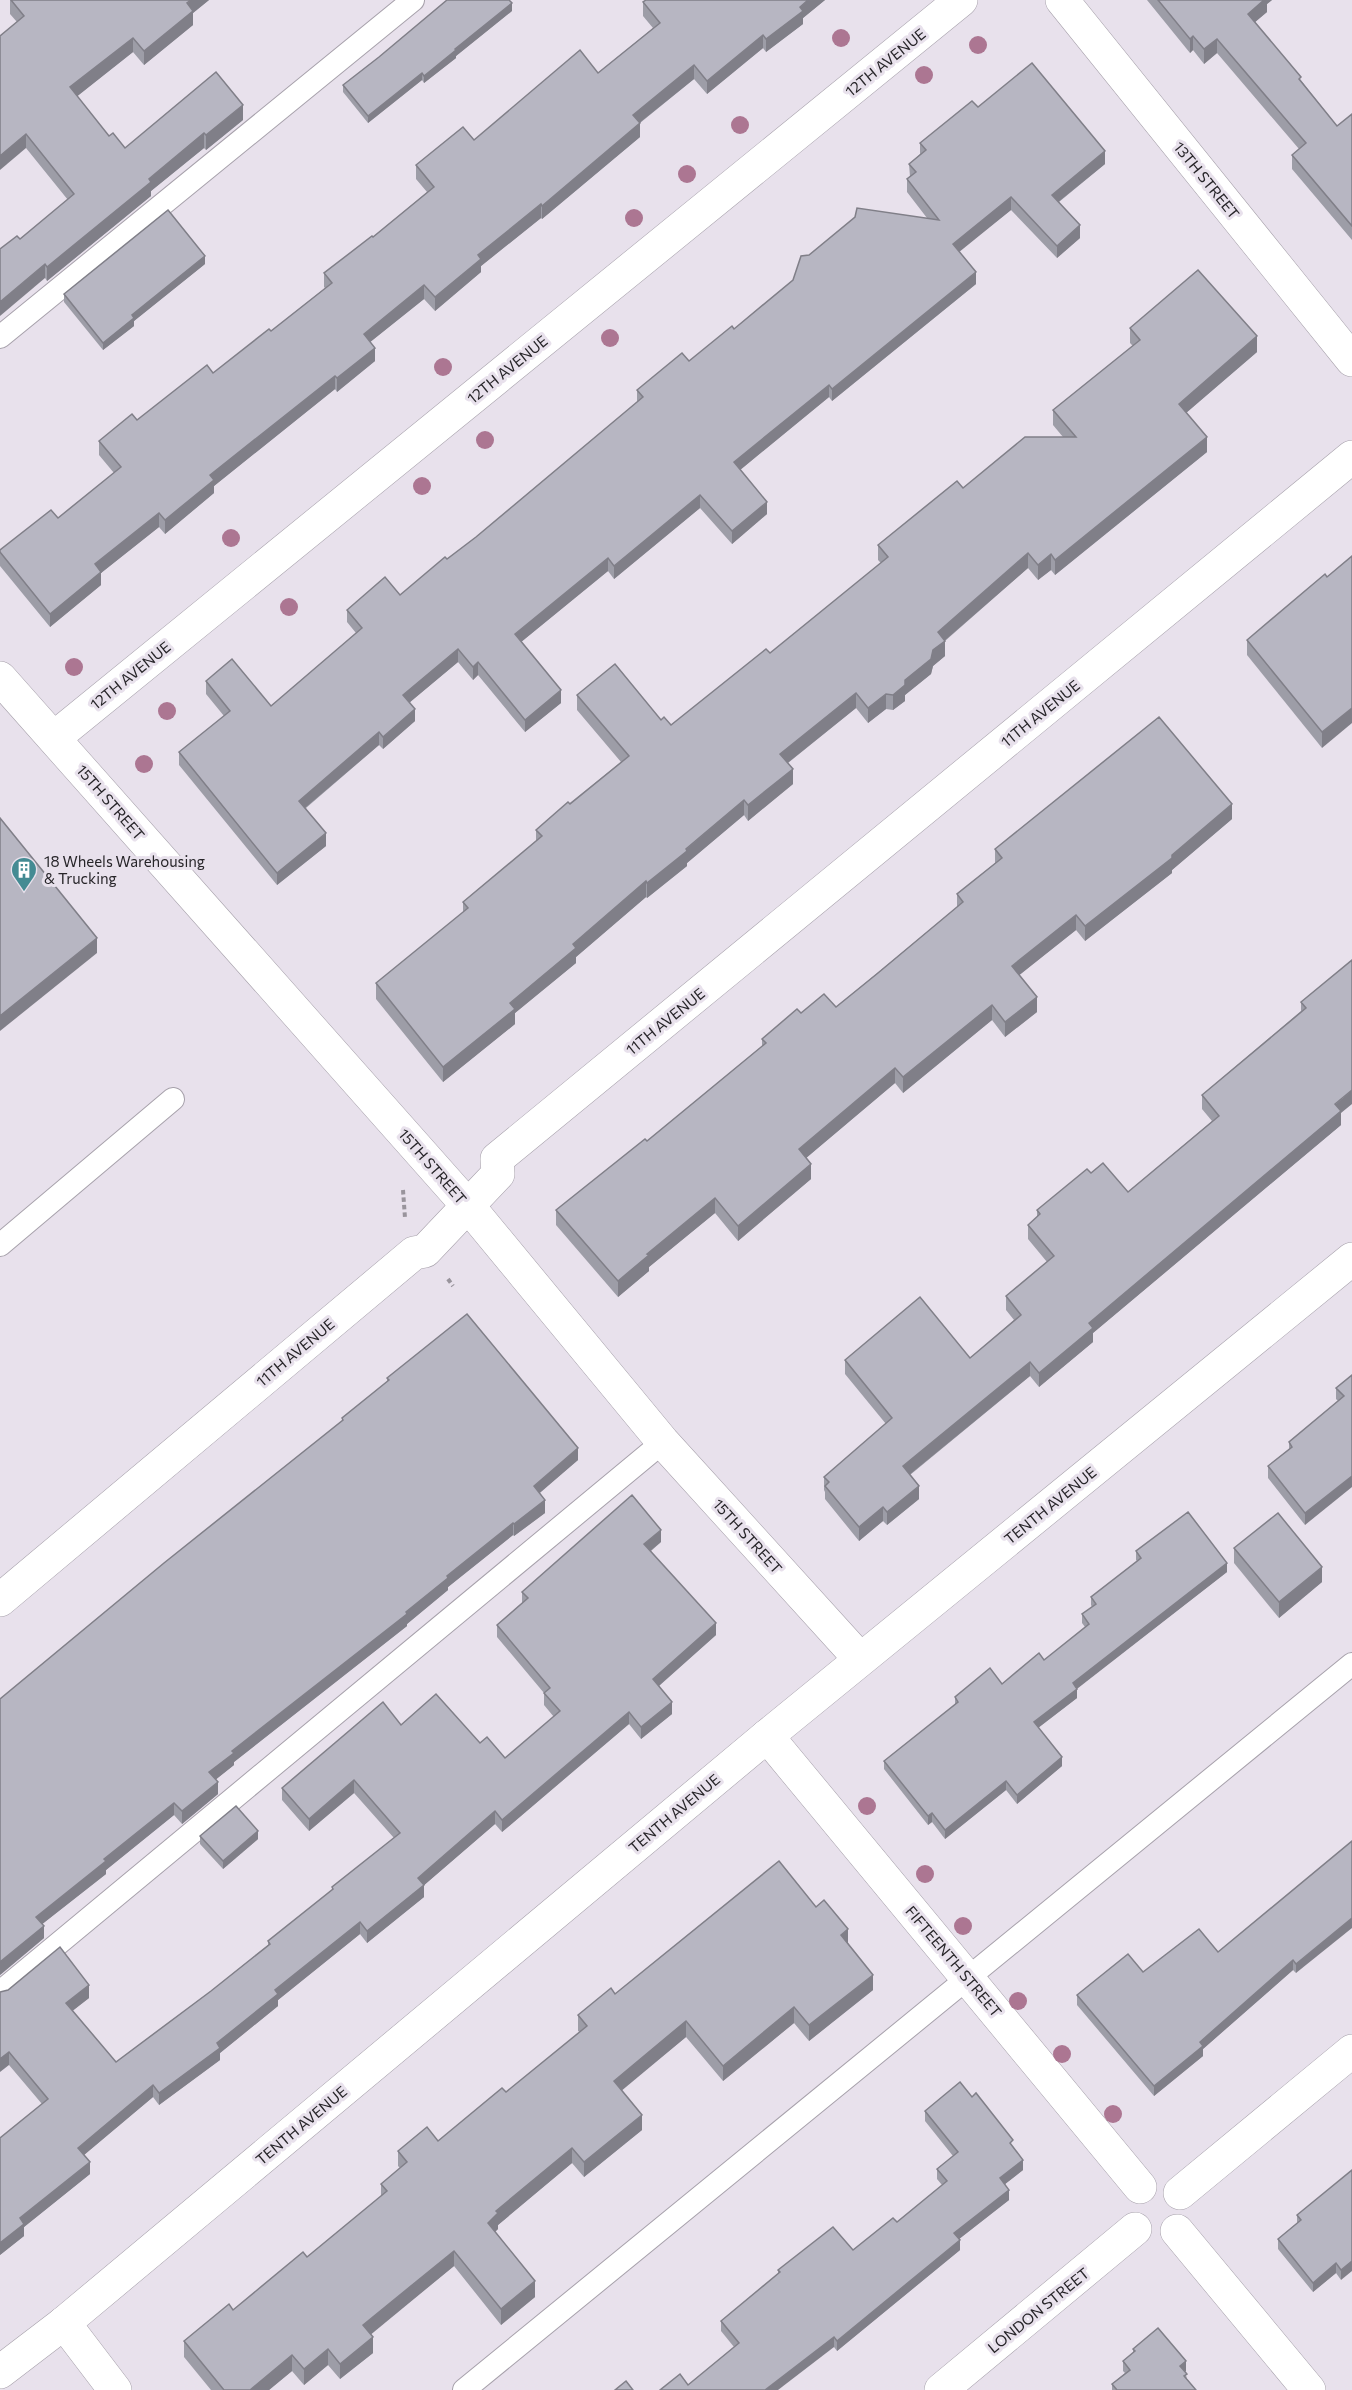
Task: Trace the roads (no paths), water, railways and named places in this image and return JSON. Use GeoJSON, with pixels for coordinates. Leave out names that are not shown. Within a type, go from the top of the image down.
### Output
{"type":"FeatureCollection","features":[{"type":"Feature","properties":{"kind":"street","name":"12TH AVENUE"},"geometry":{"type":"LineString","coordinates":[[54,738],[961,0]]}},
{"type":"Feature","properties":{"kind":"street","name":"13TH STREET"},"geometry":{"type":"LineString","coordinates":[[1062,0],[1352,360]]}},
{"type":"Feature","properties":{"kind":"street","name":"11TH AVENUE"},"geometry":{"type":"LineString","coordinates":[[0,1600],[414,1253],[425,1251],[498,1174],[497,1159],[1352,457]]}},
{"type":"Feature","properties":{"kind":"street","name":"15TH STREET"},"geometry":{"type":"LineString","coordinates":[[0,678],[469,1207],[663,1442],[860,1659]]}},
{"type":"Feature","properties":{"kind":"street","name":"TENTH AVENUE"},"geometry":{"type":"LineString","coordinates":[[0,2372],[64,2323],[860,1659],[1352,1259]]}},
{"type":"Feature","properties":{"kind":"street","name":"FIFTEENTH STREET"},"geometry":{"type":"LineString","coordinates":[[767,1736],[1140,2187]]}},
{"type":"Feature","properties":{"kind":"street"},"geometry":{"type":"LineString","coordinates":[[1180,2193],[1352,2051]]}},
{"type":"Feature","properties":{"kind":"street"},"geometry":{"type":"LineString","coordinates":[[1157,2181],[1174,2186],[1180,2193],[1186,2209],[1183,2225],[1177,2231],[1161,2240],[1142,2236],[1135,2229],[1128,2212],[1129,2203],[1140,2187],[1157,2181]]}},
{"type":"Feature","properties":{"kind":"street","name":"LONDON STREET"},"geometry":{"type":"LineString","coordinates":[[940,2390],[1135,2229]]}},
{"type":"Feature","properties":{"kind":"street"},"geometry":{"type":"LineString","coordinates":[[1177,2231],[1309,2390]]}},
{"type":"Feature","properties":{"kind":"street"},"geometry":{"type":"LineString","coordinates":[[64,2323],[115,2390]]}},
{"type":"Feature","properties":{"kind":"lane"},"geometry":{"type":"LineString","coordinates":[[0,337],[413,0]]}},
{"type":"Feature","properties":{"kind":"lane"},"geometry":{"type":"LineString","coordinates":[[0,1245],[173,1099]]}},
{"type":"Feature","properties":{"kind":"lane"},"geometry":{"type":"LineString","coordinates":[[0,1992],[663,1442]]}},
{"type":"Feature","properties":{"kind":"lane"},"geometry":{"type":"LineString","coordinates":[[464,2390],[1352,1664]]}},
{"type":"Feature","properties":{"kind":"place","name":"18 Wheels Warehousing & Trucking"},"geometry":{"type":"Point","coordinates":[24,893]}}]}
